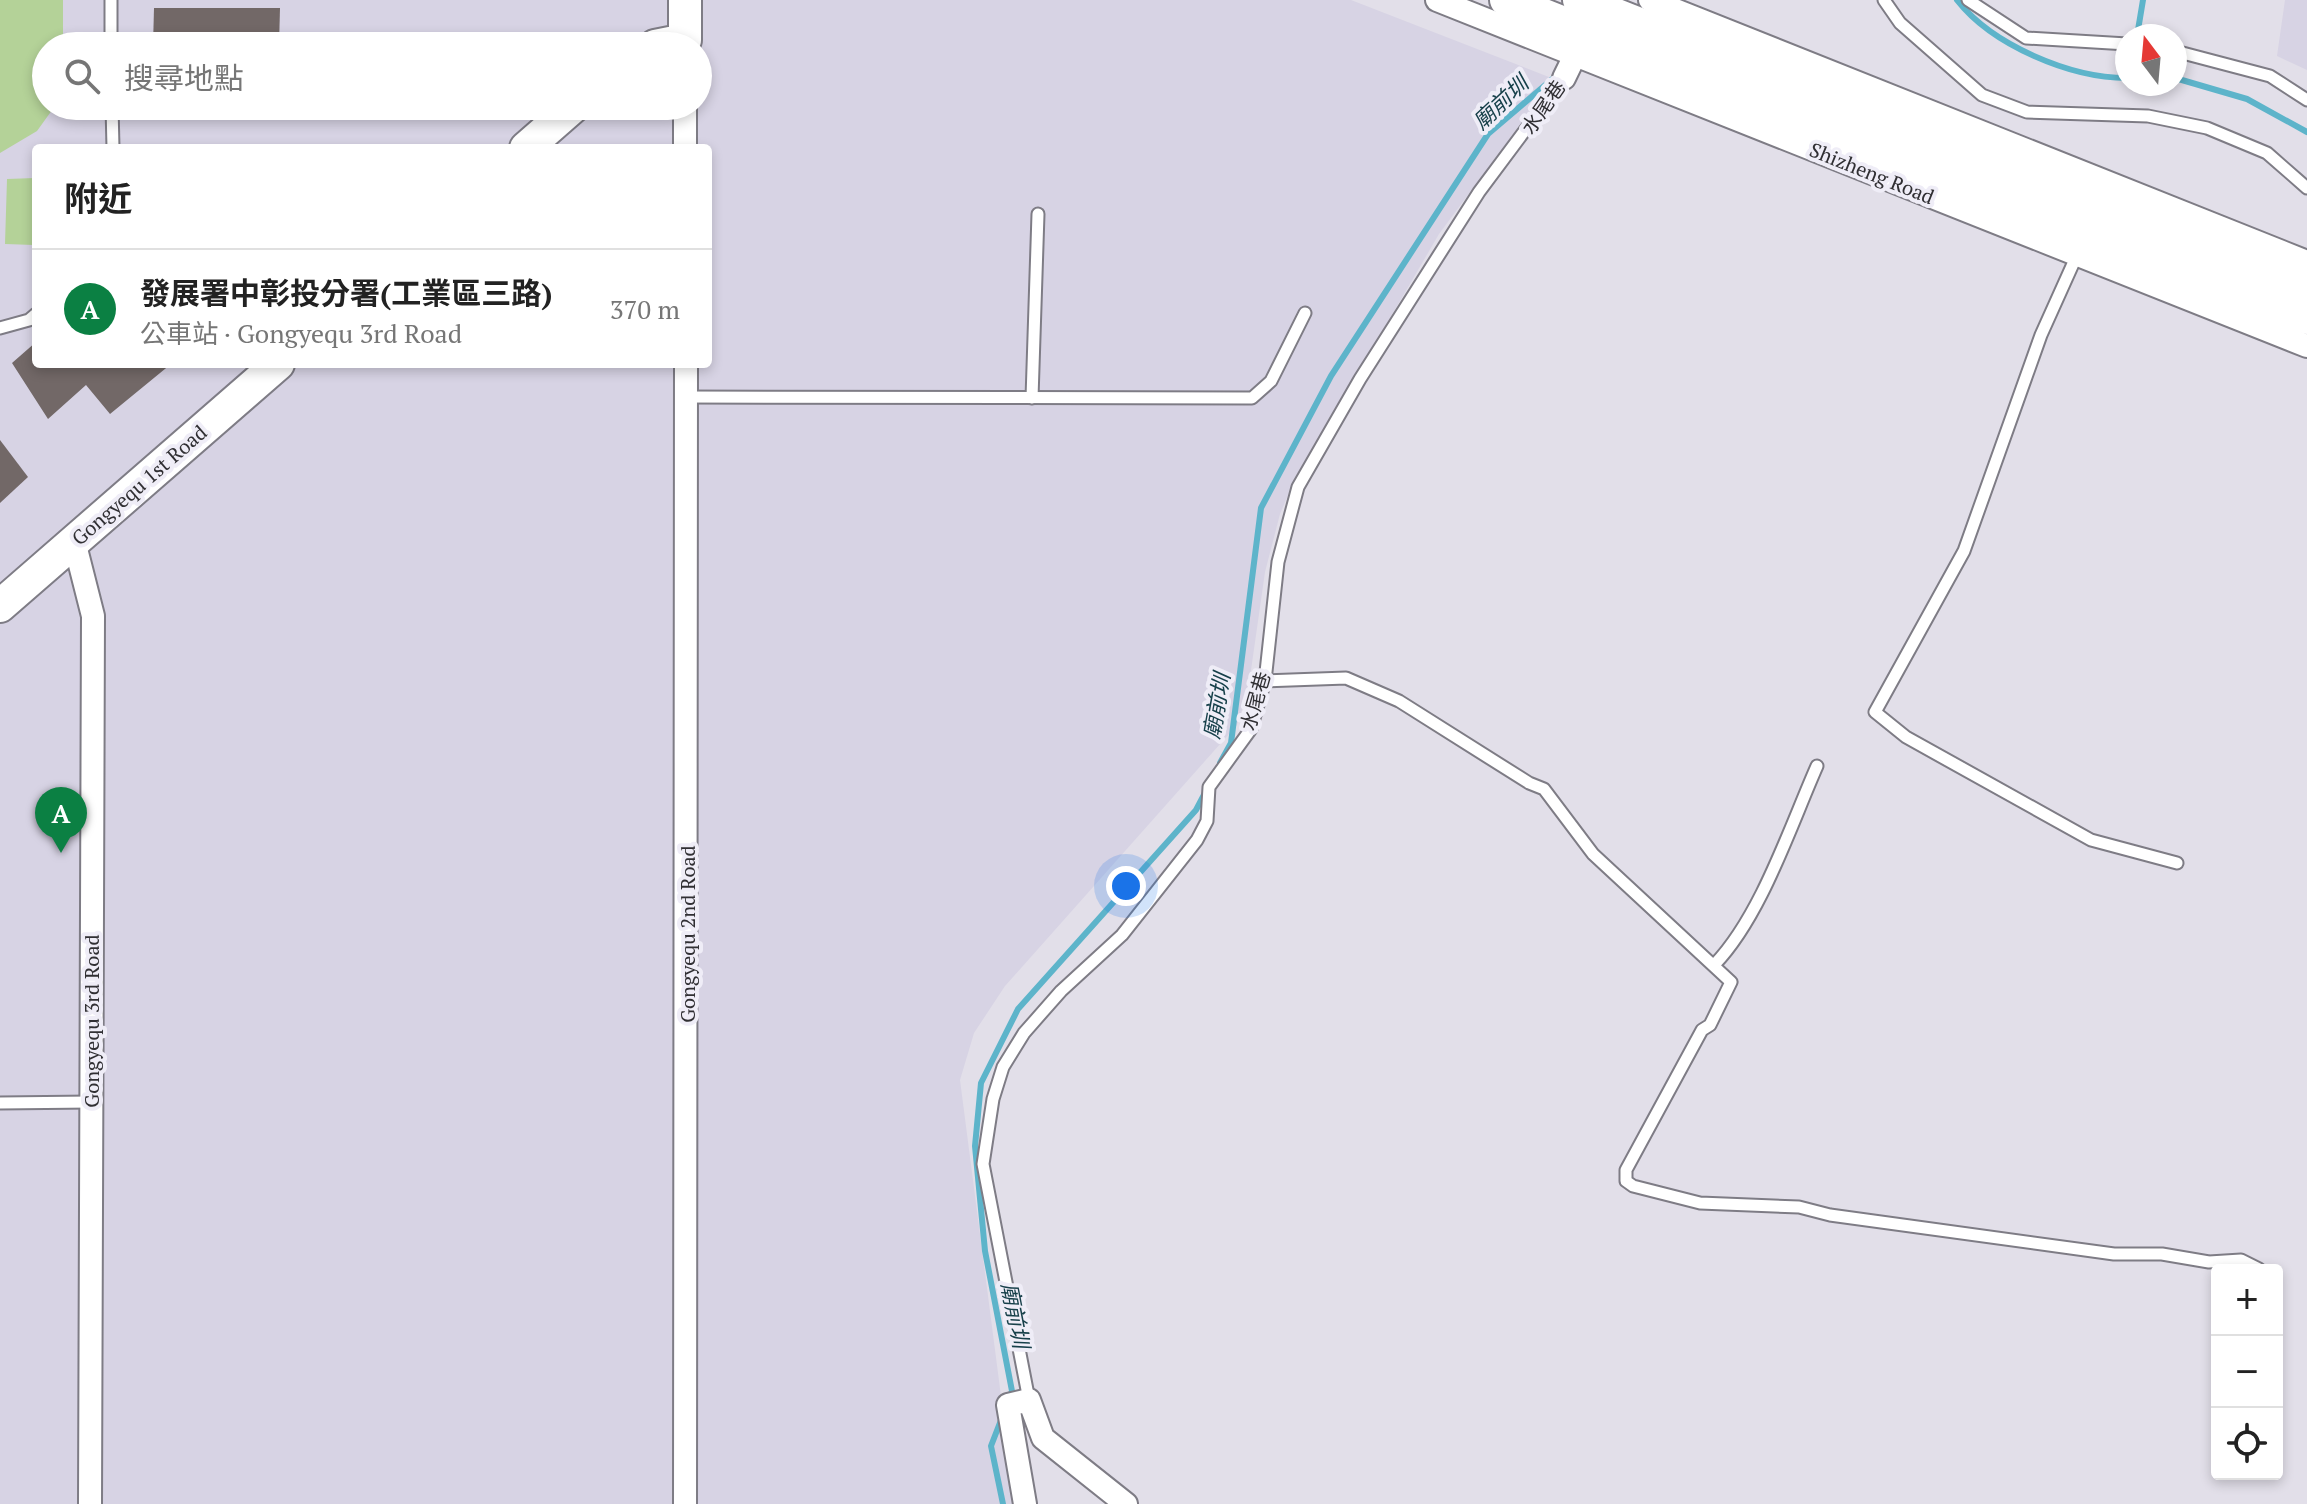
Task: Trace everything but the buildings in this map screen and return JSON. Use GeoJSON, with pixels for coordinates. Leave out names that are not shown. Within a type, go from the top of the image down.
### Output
{"type":"FeatureCollection","features":[{"type":"Feature","properties":{"kind":"street"},"geometry":{"type":"LineString","coordinates":[[678,32],[685,0]]}},
{"type":"Feature","properties":{"kind":"street","name":"Shizheng Road"},"geometry":{"type":"LineString","coordinates":[[1437,0],[1588,19],[2307,318]]}},
{"type":"Feature","properties":{"kind":"street","name":"Shizheng Road"},"geometry":{"type":"LineString","coordinates":[[1506,0],[1588,19],[2307,289]]}},
{"type":"Feature","properties":{"kind":"street"},"geometry":{"type":"LineString","coordinates":[[1650,0],[2307,262]]}},
{"type":"Feature","properties":{"kind":"street","name":"Shizheng Road"},"geometry":{"type":"LineString","coordinates":[[1588,19],[2077,255],[2307,346]]}},
{"type":"Feature","properties":{"kind":"street","name":"水尾巷"},"geometry":{"type":"LineString","coordinates":[[1564,78],[1588,19]]}},
{"type":"Feature","properties":{"kind":"street"},"geometry":{"type":"LineString","coordinates":[[531,144],[558,120]]}},
{"type":"Feature","properties":{"kind":"street"},"geometry":{"type":"LineString","coordinates":[[685,120],[685,144]]}},
{"type":"Feature","properties":{"kind":"street","name":"Gongyequ 1st Road"},"geometry":{"type":"LineString","coordinates":[[0,606],[273,368]]}},
{"type":"Feature","properties":{"kind":"street","name":"Gongyequ 2nd Road"},"geometry":{"type":"LineString","coordinates":[[685,1504],[686,368]]}},
{"type":"Feature","properties":{"kind":"street","name":"Gongyequ 3rd Road"},"geometry":{"type":"LineString","coordinates":[[74,541],[93,616],[90,1504]]}},
{"type":"Feature","properties":{"kind":"street"},"geometry":{"type":"LineString","coordinates":[[1025,1504],[1008,1405],[1029,1400],[1043,1438],[1126,1504]]}},
{"type":"Feature","properties":{"kind":"lane"},"geometry":{"type":"LineString","coordinates":[[111,0],[111,32]]}},
{"type":"Feature","properties":{"kind":"lane"},"geometry":{"type":"LineString","coordinates":[[1884,0],[1900,23],[1982,95],[2027,112],[2148,116],[2207,128],[2267,153],[2307,188]]}},
{"type":"Feature","properties":{"kind":"lane"},"geometry":{"type":"LineString","coordinates":[[1968,0],[2026,38],[2115,43]]}},
{"type":"Feature","properties":{"kind":"lane"},"geometry":{"type":"LineString","coordinates":[[2187,53],[2270,76],[2307,100]]}},
{"type":"Feature","properties":{"kind":"lane","name":"水尾巷"},"geometry":{"type":"LineString","coordinates":[[1029,1400],[983,1164],[993,1099],[1003,1067],[1024,1033],[1061,991],[1122,935],[1197,840],[1207,821],[1209,787],[1251,729],[1265,681],[1278,562],[1298,487],[1360,379],[1470,206],[1564,78]]}},
{"type":"Feature","properties":{"kind":"lane"},"geometry":{"type":"LineString","coordinates":[[112,120],[113,144]]}},
{"type":"Feature","properties":{"kind":"lane"},"geometry":{"type":"LineString","coordinates":[[1032,398],[1038,214]]}},
{"type":"Feature","properties":{"kind":"lane"},"geometry":{"type":"LineString","coordinates":[[2077,255],[2041,335],[1964,551],[1875,712],[1906,737],[2091,840],[2177,863]]}},
{"type":"Feature","properties":{"kind":"lane"},"geometry":{"type":"LineString","coordinates":[[686,397],[1252,398],[1271,381],[1305,313]]}},
{"type":"Feature","properties":{"kind":"lane"},"geometry":{"type":"LineString","coordinates":[[0,328],[32,317]]}},
{"type":"Feature","properties":{"kind":"lane"},"geometry":{"type":"LineString","coordinates":[[1265,681],[1346,678],[1399,701],[1529,783],[1544,789],[1593,854],[1731,982],[1710,1025],[1702,1030],[1631,1161],[1626,1181],[1633,1186],[1700,1203],[1799,1207],[1830,1215],[2114,1254],[2162,1254],[2209,1262],[2241,1260],[2249,1264]]}},
{"type":"Feature","properties":{"kind":"lane"},"geometry":{"type":"LineString","coordinates":[[1715,964],[1725,954],[1765,883],[1817,766]]}},
{"type":"Feature","properties":{"kind":"lane"},"geometry":{"type":"LineString","coordinates":[[0,1103],[91,1102]]}},
{"type":"Feature","properties":{"kind":"shaded area"},"geometry":{"type":"Polygon","coordinates":[[[0,0],[1351,0],[1554,79],[1439,234],[1291,488],[1280,514],[1265,572],[1248,691],[1237,725],[1005,986],[974,1033],[960,1080],[1015,1504],[0,1504],[0,0]]]}},
{"type":"Feature","properties":{"kind":"shaded area"},"geometry":{"type":"Polygon","coordinates":[[[2285,0],[2307,0],[2307,70],[2277,56],[2285,0]]]}},
{"type":"Feature","properties":{"kind":"green space"},"geometry":{"type":"Polygon","coordinates":[[[0,0],[63,0],[63,32],[32,32],[32,120],[45,120],[37,131],[0,153],[0,0]]]}},
{"type":"Feature","properties":{"kind":"green space"},"geometry":{"type":"Polygon","coordinates":[[[32,178],[32,245],[5,244],[7,179],[32,178]]]}},
{"type":"Feature","properties":{"kind":"waterway"},"geometry":{"type":"LineString","coordinates":[[1957,0],[1990,31],[2034,56],[2081,72],[2115,77]]}},
{"type":"Feature","properties":{"kind":"waterway"},"geometry":{"type":"LineString","coordinates":[[2139,24],[2143,0]]}},
{"type":"Feature","properties":{"kind":"waterway","name":"廟前圳"},"geometry":{"type":"LineString","coordinates":[[1220,763],[1231,743],[1261,508],[1331,376],[1488,134],[1557,75]]}},
{"type":"Feature","properties":{"kind":"waterway"},"geometry":{"type":"LineString","coordinates":[[2187,82],[2247,99],[2307,132]]}},
{"type":"Feature","properties":{"kind":"waterway","name":"廟前圳"},"geometry":{"type":"LineString","coordinates":[[1008,1401],[1012,1391],[985,1251],[975,1146],[981,1083],[1018,1009],[1196,810],[1206,791]]}},
{"type":"Feature","properties":{"kind":"waterway","name":"廟前圳"},"geometry":{"type":"LineString","coordinates":[[1003,1415],[991,1446],[1003,1504]]}},
{"type":"Feature","properties":{"kind":"place","name":"發展署中彰投分署(工業區三路)"},"geometry":{"type":"Point","coordinates":[61,853]}}]}
